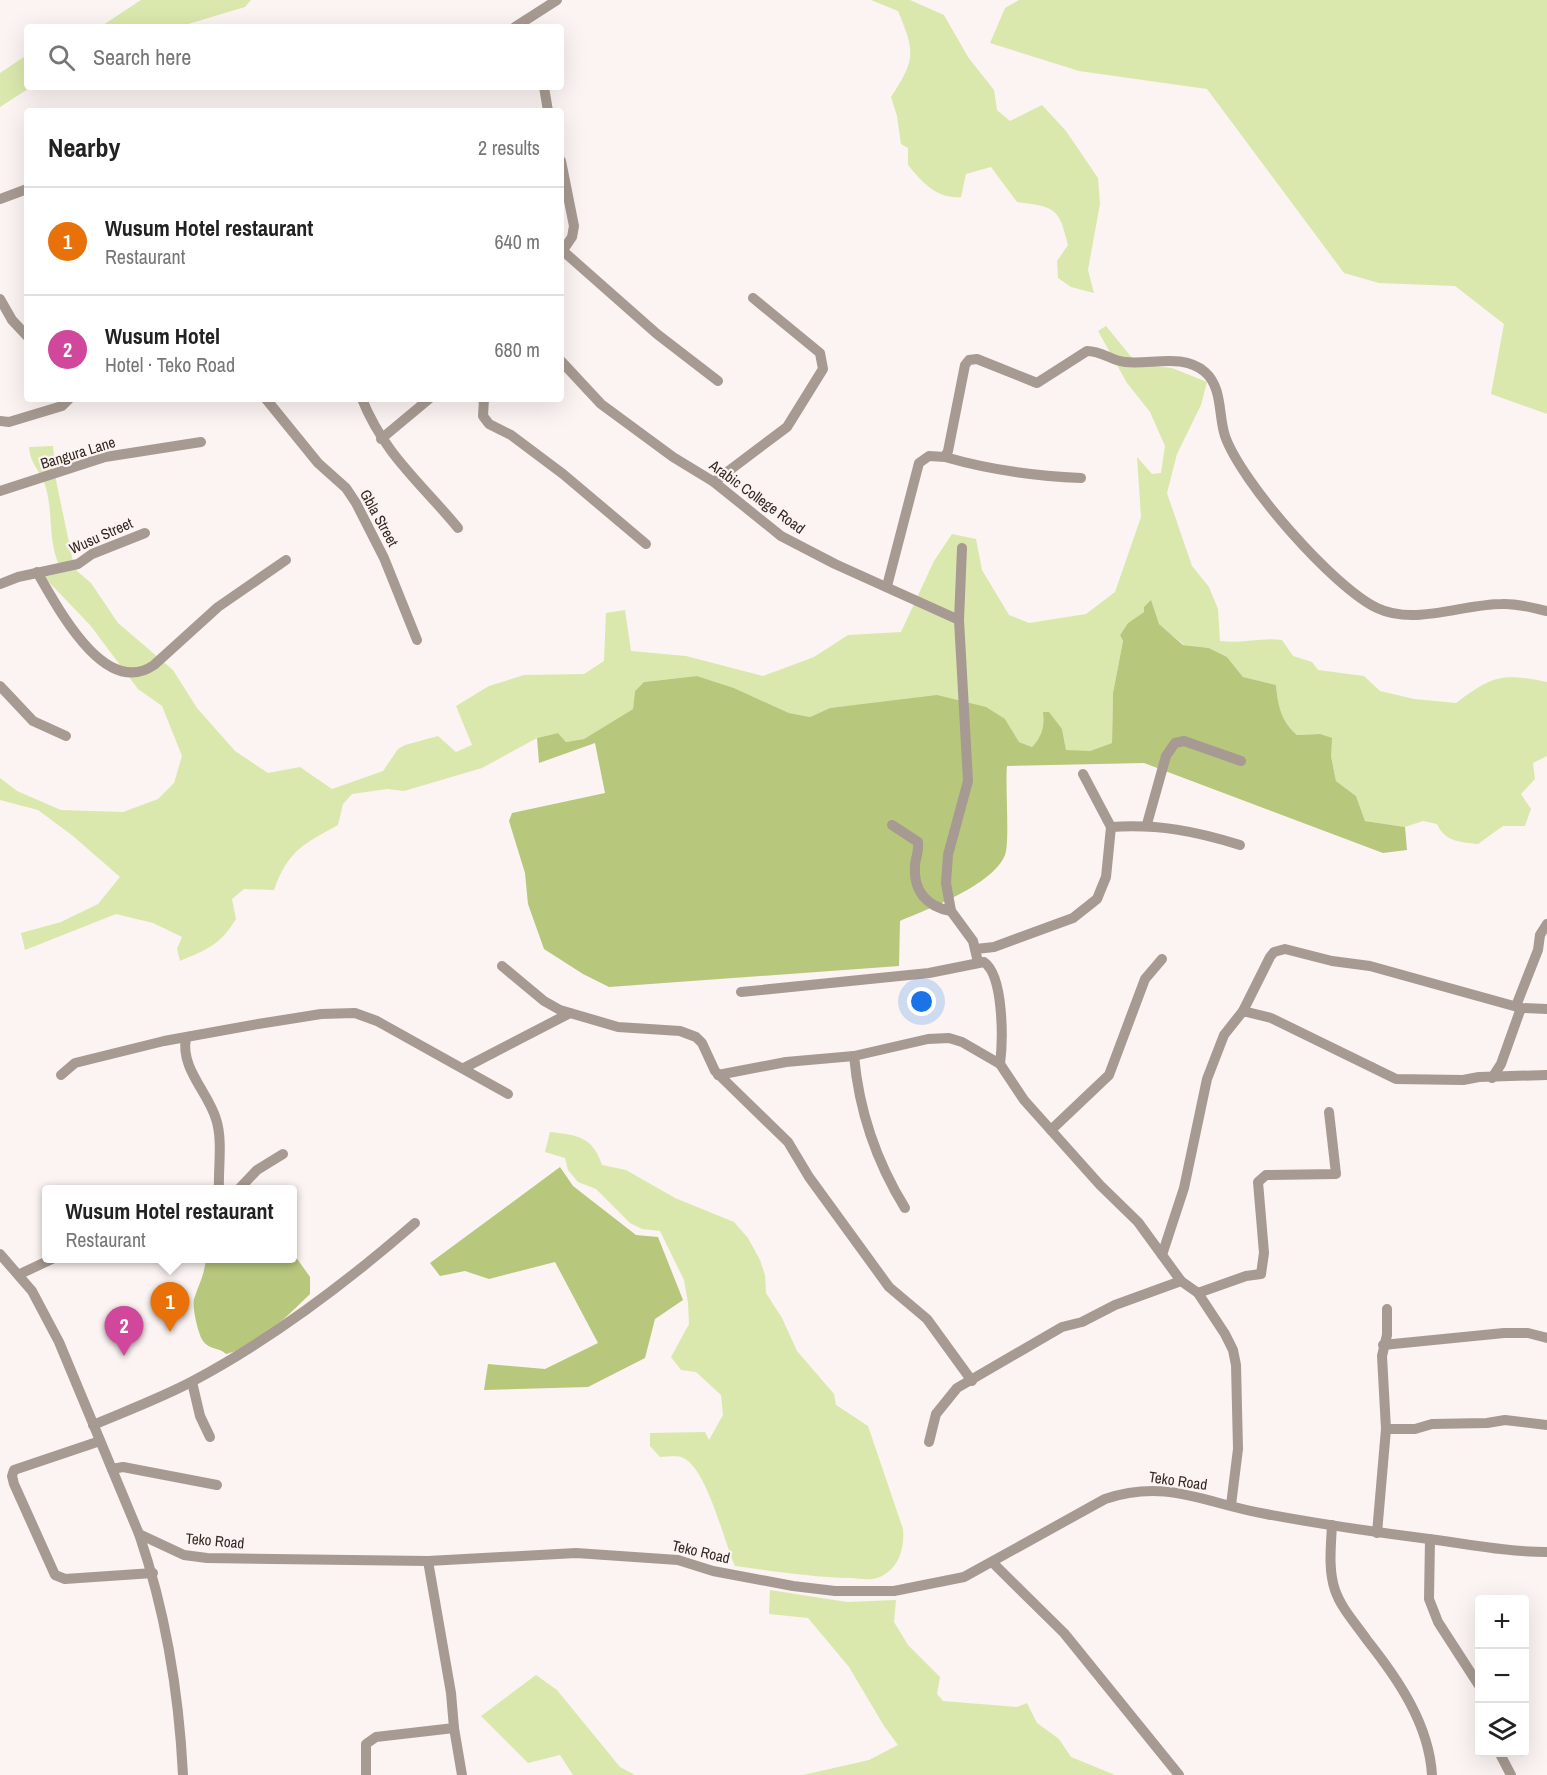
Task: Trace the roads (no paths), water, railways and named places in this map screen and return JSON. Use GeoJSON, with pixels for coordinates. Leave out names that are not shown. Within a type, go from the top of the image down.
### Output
{"type":"FeatureCollection","features":[{"type":"Feature","properties":{"kind":"street"},"geometry":{"type":"LineString","coordinates":[[519,24],[557,0]]}},
{"type":"Feature","properties":{"kind":"street"},"geometry":{"type":"LineString","coordinates":[[544,90],[548,108]]}},
{"type":"Feature","properties":{"kind":"street"},"geometry":{"type":"LineString","coordinates":[[564,176],[574,226],[572,237],[564,249]]}},
{"type":"Feature","properties":{"kind":"street"},"geometry":{"type":"LineString","coordinates":[[0,199],[24,190]]}},
{"type":"Feature","properties":{"kind":"street"},"geometry":{"type":"LineString","coordinates":[[564,254],[657,334],[718,381]]}},
{"type":"Feature","properties":{"kind":"street"},"geometry":{"type":"LineString","coordinates":[[714,482],[787,427],[823,369],[820,353],[753,298]]}},
{"type":"Feature","properties":{"kind":"street"},"geometry":{"type":"LineString","coordinates":[[0,299],[12,320],[24,333]]}},
{"type":"Feature","properties":{"kind":"street"},"geometry":{"type":"LineString","coordinates":[[945,457],[965,365],[969,360],[977,359],[1037,383],[1087,351],[1095,351],[1124,362],[1167,360],[1186,363],[1204,371],[1214,384],[1224,435],[1246,476],[1335,579],[1357,595],[1392,614],[1429,613],[1502,604],[1547,611]]}},
{"type":"Feature","properties":{"kind":"street","name":"Arabic College Road"},"geometry":{"type":"LineString","coordinates":[[564,365],[589,393],[617,417],[673,457],[714,482],[781,536],[959,621]]}},
{"type":"Feature","properties":{"kind":"street"},"geometry":{"type":"LineString","coordinates":[[0,421],[9,422],[62,406],[66,402]]}},
{"type":"Feature","properties":{"kind":"street","name":"Gbla Street"},"geometry":{"type":"LineString","coordinates":[[268,402],[318,463],[346,488],[356,503],[384,558],[417,640]]}},
{"type":"Feature","properties":{"kind":"street"},"geometry":{"type":"LineString","coordinates":[[363,402],[381,440],[458,528]]}},
{"type":"Feature","properties":{"kind":"street"},"geometry":{"type":"LineString","coordinates":[[381,440],[425,402]]}},
{"type":"Feature","properties":{"kind":"street"},"geometry":{"type":"LineString","coordinates":[[484,402],[483,416],[489,424],[511,435],[563,474],[646,544]]}},
{"type":"Feature","properties":{"kind":"street","name":"Bangura Lane"},"geometry":{"type":"LineString","coordinates":[[0,491],[105,457],[201,442]]}},
{"type":"Feature","properties":{"kind":"street"},"geometry":{"type":"LineString","coordinates":[[888,586],[919,463],[929,456],[945,457],[984,468],[1040,477],[1081,478]]}},
{"type":"Feature","properties":{"kind":"street","name":"Wusu Street"},"geometry":{"type":"LineString","coordinates":[[0,584],[38,572],[78,564],[92,554],[145,533]]}},
{"type":"Feature","properties":{"kind":"street"},"geometry":{"type":"LineString","coordinates":[[962,548],[959,621],[962,631],[963,718],[968,781],[948,855],[946,883],[951,911],[974,940],[978,962]]}},
{"type":"Feature","properties":{"kind":"street"},"geometry":{"type":"LineString","coordinates":[[38,572],[65,620],[105,664],[132,674],[143,673],[154,665],[181,644],[218,607],[286,560]]}},
{"type":"Feature","properties":{"kind":"street"},"geometry":{"type":"LineString","coordinates":[[0,686],[33,721],[66,736]]}},
{"type":"Feature","properties":{"kind":"street"},"geometry":{"type":"LineString","coordinates":[[1147,824],[1166,756],[1175,743],[1185,741],[1241,761]]}},
{"type":"Feature","properties":{"kind":"street"},"geometry":{"type":"LineString","coordinates":[[976,949],[994,947],[1073,918],[1090,907],[1104,887],[1111,826],[1083,774]]}},
{"type":"Feature","properties":{"kind":"street"},"geometry":{"type":"LineString","coordinates":[[1111,826],[1147,824],[1197,832],[1240,845]]}},
{"type":"Feature","properties":{"kind":"street"},"geometry":{"type":"LineString","coordinates":[[892,825],[918,842],[916,886],[925,900],[939,909],[951,911]]}},
{"type":"Feature","properties":{"kind":"street"},"geometry":{"type":"LineString","coordinates":[[1492,1078],[1505,1055],[1518,1007],[1538,950],[1540,935],[1547,924]]}},
{"type":"Feature","properties":{"kind":"street"},"geometry":{"type":"LineString","coordinates":[[1162,1255],[1184,1188],[1207,1079],[1224,1035],[1243,1011],[1274,952],[1286,949],[1332,962],[1370,966],[1518,1007],[1547,1009]]}},
{"type":"Feature","properties":{"kind":"street"},"geometry":{"type":"LineString","coordinates":[[1051,1130],[1109,1075],[1144,980],[1162,959]]}},
{"type":"Feature","properties":{"kind":"street"},"geometry":{"type":"LineString","coordinates":[[741,992],[929,973],[978,962],[989,965],[1000,999],[1000,1064]]}},
{"type":"Feature","properties":{"kind":"street"},"geometry":{"type":"LineString","coordinates":[[502,966],[544,1001],[570,1013],[618,1027],[688,1033],[702,1043],[710,1065],[788,1142],[809,1177],[889,1287],[927,1319],[972,1381]]}},
{"type":"Feature","properties":{"kind":"street"},"geometry":{"type":"LineString","coordinates":[[1243,1011],[1271,1018],[1396,1079],[1463,1080],[1547,1076]]}},
{"type":"Feature","properties":{"kind":"street"},"geometry":{"type":"LineString","coordinates":[[464,1068],[570,1013]]}},
{"type":"Feature","properties":{"kind":"street"},"geometry":{"type":"LineString","coordinates":[[61,1075],[75,1063],[164,1041],[321,1014],[355,1014],[368,1016],[508,1094]]}},
{"type":"Feature","properties":{"kind":"street"},"geometry":{"type":"LineString","coordinates":[[186,1038],[184,1049],[189,1066],[218,1125],[219,1185]]}},
{"type":"Feature","properties":{"kind":"street"},"geometry":{"type":"LineString","coordinates":[[718,1075],[786,1062],[854,1056],[928,1039],[948,1038],[962,1042],[1000,1064],[1024,1100],[1138,1222],[1181,1281],[1198,1293],[1225,1334],[1233,1350],[1236,1365],[1238,1449],[1231,1504]]}},
{"type":"Feature","properties":{"kind":"street"},"geometry":{"type":"LineString","coordinates":[[854,1056],[859,1105],[885,1172],[905,1208]]}},
{"type":"Feature","properties":{"kind":"street"},"geometry":{"type":"LineString","coordinates":[[1198,1293],[1246,1276],[1261,1274],[1264,1253],[1258,1182],[1261,1178],[1266,1175],[1336,1174],[1329,1112]]}},
{"type":"Feature","properties":{"kind":"street"},"geometry":{"type":"LineString","coordinates":[[243,1185],[257,1170],[283,1154]]}},
{"type":"Feature","properties":{"kind":"street"},"geometry":{"type":"LineString","coordinates":[[93,1425],[192,1382],[298,1317],[415,1223]]}},
{"type":"Feature","properties":{"kind":"street"},"geometry":{"type":"LineString","coordinates":[[0,1254],[20,1274],[59,1342],[153,1573],[177,1708],[183,1775]]}},
{"type":"Feature","properties":{"kind":"street"},"geometry":{"type":"LineString","coordinates":[[20,1274],[43,1263]]}},
{"type":"Feature","properties":{"kind":"street"},"geometry":{"type":"LineString","coordinates":[[929,1442],[936,1414],[957,1388],[1062,1327],[1082,1322],[1115,1305],[1181,1281]]}},
{"type":"Feature","properties":{"kind":"street"},"geometry":{"type":"LineString","coordinates":[[1377,1533],[1386,1429],[1383,1345],[1388,1335],[1387,1309]]}},
{"type":"Feature","properties":{"kind":"street"},"geometry":{"type":"LineString","coordinates":[[1383,1345],[1504,1333],[1528,1333],[1547,1338]]}},
{"type":"Feature","properties":{"kind":"street"},"geometry":{"type":"LineString","coordinates":[[192,1382],[201,1416],[210,1437]]}},
{"type":"Feature","properties":{"kind":"street"},"geometry":{"type":"LineString","coordinates":[[1386,1429],[1415,1429],[1432,1424],[1486,1423],[1505,1420],[1547,1425]]}},
{"type":"Feature","properties":{"kind":"street"},"geometry":{"type":"LineString","coordinates":[[100,1442],[14,1470],[12,1476],[14,1484],[55,1575],[65,1579],[153,1573]]}},
{"type":"Feature","properties":{"kind":"street"},"geometry":{"type":"LineString","coordinates":[[112,1469],[123,1467],[218,1485]]}},
{"type":"Feature","properties":{"kind":"street","name":"Teko Road"},"geometry":{"type":"LineString","coordinates":[[139,1534],[184,1556],[207,1558],[428,1561],[576,1553],[678,1560],[757,1580],[835,1591],[894,1591],[929,1586],[964,1577],[1105,1499],[1126,1492],[1147,1490],[1174,1492],[1231,1504],[1262,1514],[1377,1533],[1480,1547],[1547,1552]]}},
{"type":"Feature","properties":{"kind":"street"},"geometry":{"type":"LineString","coordinates":[[1332,1525],[1330,1554],[1334,1589],[1345,1610],[1391,1671],[1420,1722],[1432,1775]]}},
{"type":"Feature","properties":{"kind":"street"},"geometry":{"type":"LineString","coordinates":[[1430,1539],[1429,1599],[1438,1622],[1475,1681]]}},
{"type":"Feature","properties":{"kind":"street"},"geometry":{"type":"LineString","coordinates":[[428,1561],[451,1693],[462,1775]]}},
{"type":"Feature","properties":{"kind":"street"},"geometry":{"type":"LineString","coordinates":[[993,1563],[1064,1633],[1179,1775]]}},
{"type":"Feature","properties":{"kind":"street"},"geometry":{"type":"LineString","coordinates":[[366,1775],[366,1744],[376,1737],[454,1728]]}},
{"type":"Feature","properties":{"kind":"street"},"geometry":{"type":"LineString","coordinates":[[1502,1757],[1511,1775]]}},
{"type":"Feature","properties":{"kind":"place","name":"Wusum Hotel restaurant"},"geometry":{"type":"Point","coordinates":[170,1332]}},
{"type":"Feature","properties":{"kind":"place","name":"Wusum Hotel"},"geometry":{"type":"Point","coordinates":[124,1356]}}]}
